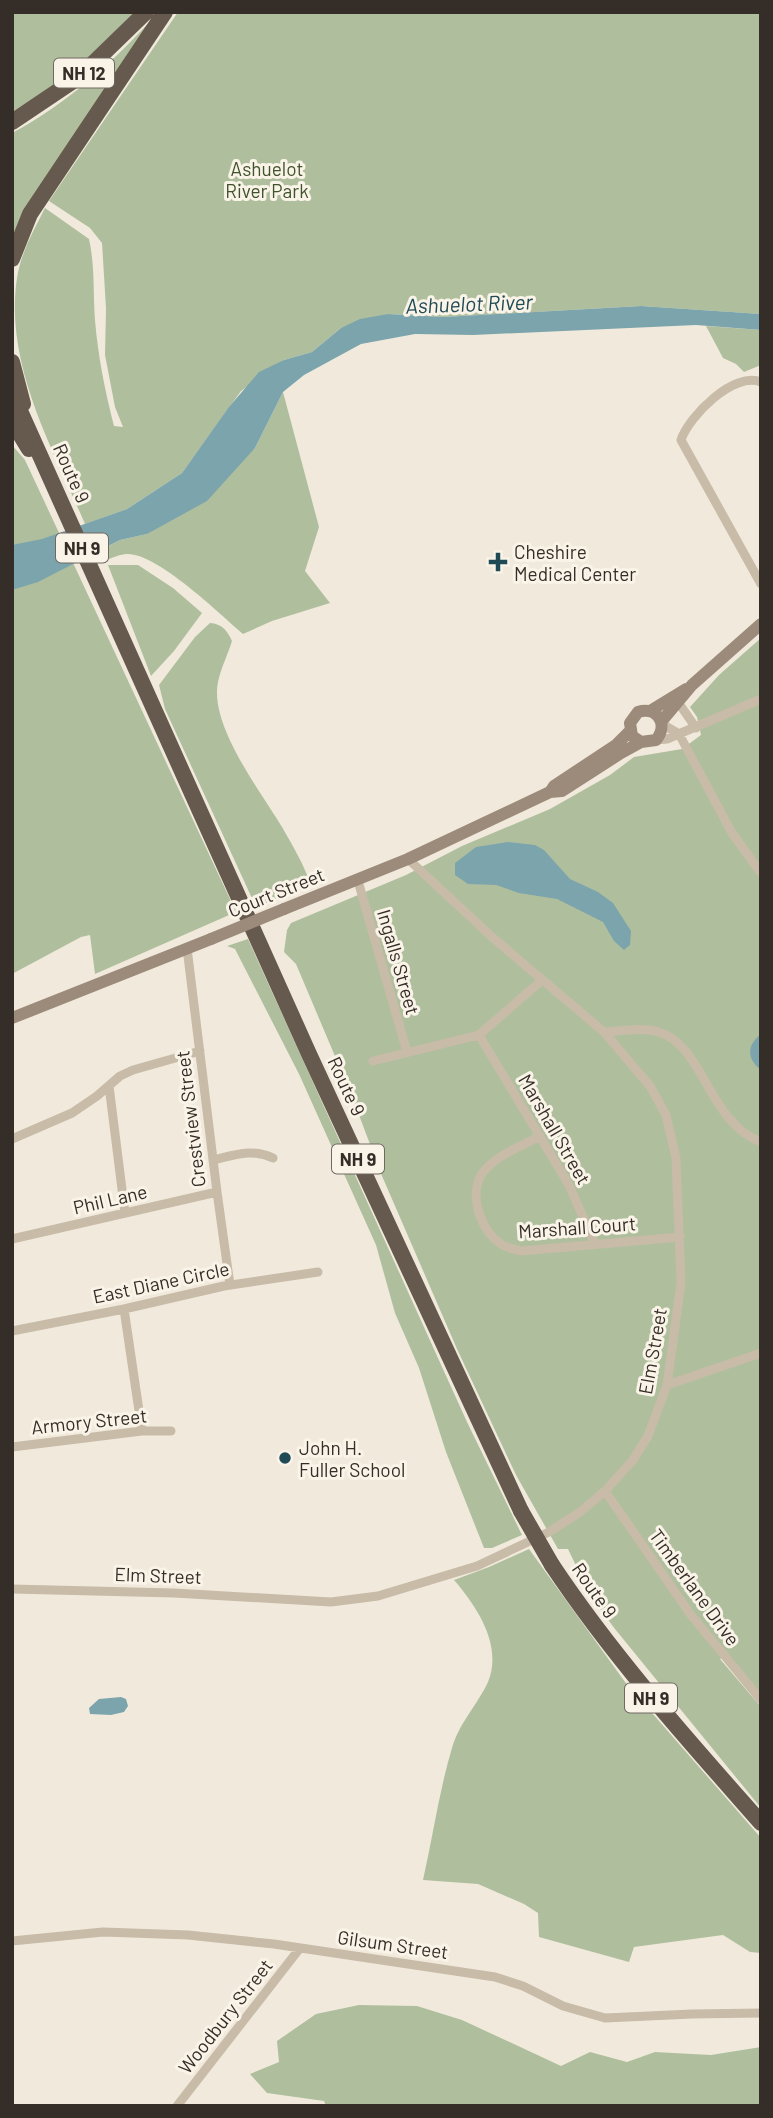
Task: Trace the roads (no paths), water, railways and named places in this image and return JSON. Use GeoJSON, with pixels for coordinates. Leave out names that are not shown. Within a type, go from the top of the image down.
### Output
{"type":"FeatureCollection","features":[{"type":"Feature","properties":{"kind":"highway","name":"NH 12"},"geometry":{"type":"LineString","coordinates":[[12,122],[79,77],[146,12]]}},
{"type":"Feature","properties":{"kind":"highway"},"geometry":{"type":"LineString","coordinates":[[12,259],[30,214],[165,12]]}},
{"type":"Feature","properties":{"kind":"highway"},"geometry":{"type":"LineString","coordinates":[[12,362],[28,427]]}},
{"type":"Feature","properties":{"kind":"highway","name":"Route 9"},"geometry":{"type":"LineString","coordinates":[[12,393],[309,1054],[521,1511],[578,1604],[654,1702],[761,1823]]}},
{"type":"Feature","properties":{"kind":"highway","name":"NH 9"},"geometry":{"type":"LineString","coordinates":[[12,421],[60,499]]}},
{"type":"Feature","properties":{"kind":"main road","name":"Court Street"},"geometry":{"type":"LineString","coordinates":[[12,1018],[358,881],[550,792],[562,792],[641,742],[656,740],[661,733],[662,723],[692,685],[761,624]]}},
{"type":"Feature","properties":{"kind":"main road","name":"Court Street"},"geometry":{"type":"LineString","coordinates":[[550,792],[554,786],[616,745],[630,732],[634,715],[650,711],[692,685]]}},
{"type":"Feature","properties":{"kind":"main road"},"geometry":{"type":"LineString","coordinates":[[650,711],[657,715],[662,723]]}},
{"type":"Feature","properties":{"kind":"main road"},"geometry":{"type":"LineString","coordinates":[[630,732],[641,742]]}},
{"type":"Feature","properties":{"kind":"street"},"geometry":{"type":"LineString","coordinates":[[759,381],[740,383],[713,399],[688,423],[681,440],[761,584]]}},
{"type":"Feature","properties":{"kind":"street"},"geometry":{"type":"LineString","coordinates":[[656,740],[667,739],[696,728],[761,699]]}},
{"type":"Feature","properties":{"kind":"street"},"geometry":{"type":"LineString","coordinates":[[678,702],[696,728]]}},
{"type":"Feature","properties":{"kind":"street"},"geometry":{"type":"LineString","coordinates":[[662,723],[679,734],[732,832],[761,873]]}},
{"type":"Feature","properties":{"kind":"street","name":"Elm Street"},"geometry":{"type":"LineString","coordinates":[[12,1589],[161,1592],[331,1602],[378,1597],[500,1556],[564,1523],[605,1491],[641,1449],[667,1385],[681,1283],[676,1158],[666,1115],[650,1086],[604,1032],[408,859]]}},
{"type":"Feature","properties":{"kind":"street","name":"Ingalls Street"},"geometry":{"type":"LineString","coordinates":[[358,881],[407,1052]]}},
{"type":"Feature","properties":{"kind":"street","name":"Crestview Street"},"geometry":{"type":"LineString","coordinates":[[187,948],[230,1285]]}},
{"type":"Feature","properties":{"kind":"street"},"geometry":{"type":"LineString","coordinates":[[373,1062],[480,1035],[542,980]]}},
{"type":"Feature","properties":{"kind":"street"},"geometry":{"type":"LineString","coordinates":[[604,1032],[646,1030],[669,1036],[684,1051],[731,1122],[745,1135],[761,1142]]}},
{"type":"Feature","properties":{"kind":"street","name":"Marshall Street"},"geometry":{"type":"LineString","coordinates":[[480,1035],[569,1185],[595,1244]]}},
{"type":"Feature","properties":{"kind":"street"},"geometry":{"type":"LineString","coordinates":[[12,1139],[72,1113],[120,1076],[200,1051]]}},
{"type":"Feature","properties":{"kind":"street"},"geometry":{"type":"LineString","coordinates":[[109,1086],[125,1213]]}},
{"type":"Feature","properties":{"kind":"street","name":"Marshall Court"},"geometry":{"type":"LineString","coordinates":[[540,1136],[498,1160],[484,1171],[478,1182],[478,1210],[484,1224],[499,1243],[521,1251],[680,1237]]}},
{"type":"Feature","properties":{"kind":"street"},"geometry":{"type":"LineString","coordinates":[[213,1160],[250,1151],[273,1158]]}},
{"type":"Feature","properties":{"kind":"street","name":"Phil Lane"},"geometry":{"type":"LineString","coordinates":[[12,1239],[217,1192]]}},
{"type":"Feature","properties":{"kind":"street","name":"East Diane Circle"},"geometry":{"type":"LineString","coordinates":[[12,1331],[230,1285],[318,1272]]}},
{"type":"Feature","properties":{"kind":"street"},"geometry":{"type":"LineString","coordinates":[[124,1309],[142,1431]]}},
{"type":"Feature","properties":{"kind":"street"},"geometry":{"type":"LineString","coordinates":[[667,1385],[761,1353]]}},
{"type":"Feature","properties":{"kind":"street","name":"Armory Street"},"geometry":{"type":"LineString","coordinates":[[12,1447],[142,1431],[170,1431]]}},
{"type":"Feature","properties":{"kind":"street","name":"Timberlane Drive"},"geometry":{"type":"LineString","coordinates":[[605,1491],[698,1624],[761,1700]]}},
{"type":"Feature","properties":{"kind":"street","name":"Gilsum Street"},"geometry":{"type":"LineString","coordinates":[[12,1941],[135,1932],[188,1935],[300,1948],[495,1977],[523,1986],[563,2006],[605,2018],[761,2013]]}},
{"type":"Feature","properties":{"kind":"street","name":"Woodbury Street"},"geometry":{"type":"LineString","coordinates":[[177,2106],[300,1948]]}},
{"type":"Feature","properties":{"kind":"water"},"geometry":{"type":"Polygon","coordinates":[[[641,306],[761,314],[761,330],[696,325],[473,335],[415,334],[361,344],[304,375],[283,392],[255,448],[207,501],[147,534],[120,540],[38,582],[12,590],[12,545],[42,539],[127,509],[182,473],[229,407],[259,372],[284,360],[312,352],[341,328],[360,319],[388,314],[443,317],[641,306]]]}},
{"type":"Feature","properties":{"kind":"water"},"geometry":{"type":"Polygon","coordinates":[[[508,842],[535,845],[544,850],[570,879],[598,892],[613,903],[631,931],[630,945],[624,950],[614,941],[603,922],[557,899],[519,893],[496,885],[468,884],[455,875],[455,863],[476,847],[508,842]]]}},
{"type":"Feature","properties":{"kind":"water"},"geometry":{"type":"Polygon","coordinates":[[[761,1034],[761,1070],[753,1061],[750,1052],[753,1043],[761,1034]]]}},
{"type":"Feature","properties":{"kind":"water"},"geometry":{"type":"Polygon","coordinates":[[[99,1699],[126,1699],[128,1706],[124,1712],[111,1715],[90,1714],[89,1708],[99,1699]]]}},
{"type":"Feature","properties":{"kind":"place","name":"Cheshire Medical Center"},"geometry":{"type":"Point","coordinates":[498,562]}},
{"type":"Feature","properties":{"kind":"place","name":"John H. Fuller School"},"geometry":{"type":"Point","coordinates":[285,1458]}},
{"type":"Feature","properties":{"kind":"park label","name":"Ashuelot River Park"},"geometry":{"type":"Point","coordinates":[267,179]}},
{"type":"Feature","properties":{"kind":"water label","name":"Ashuelot River"},"geometry":{"type":"Point","coordinates":[469,303]}}]}
